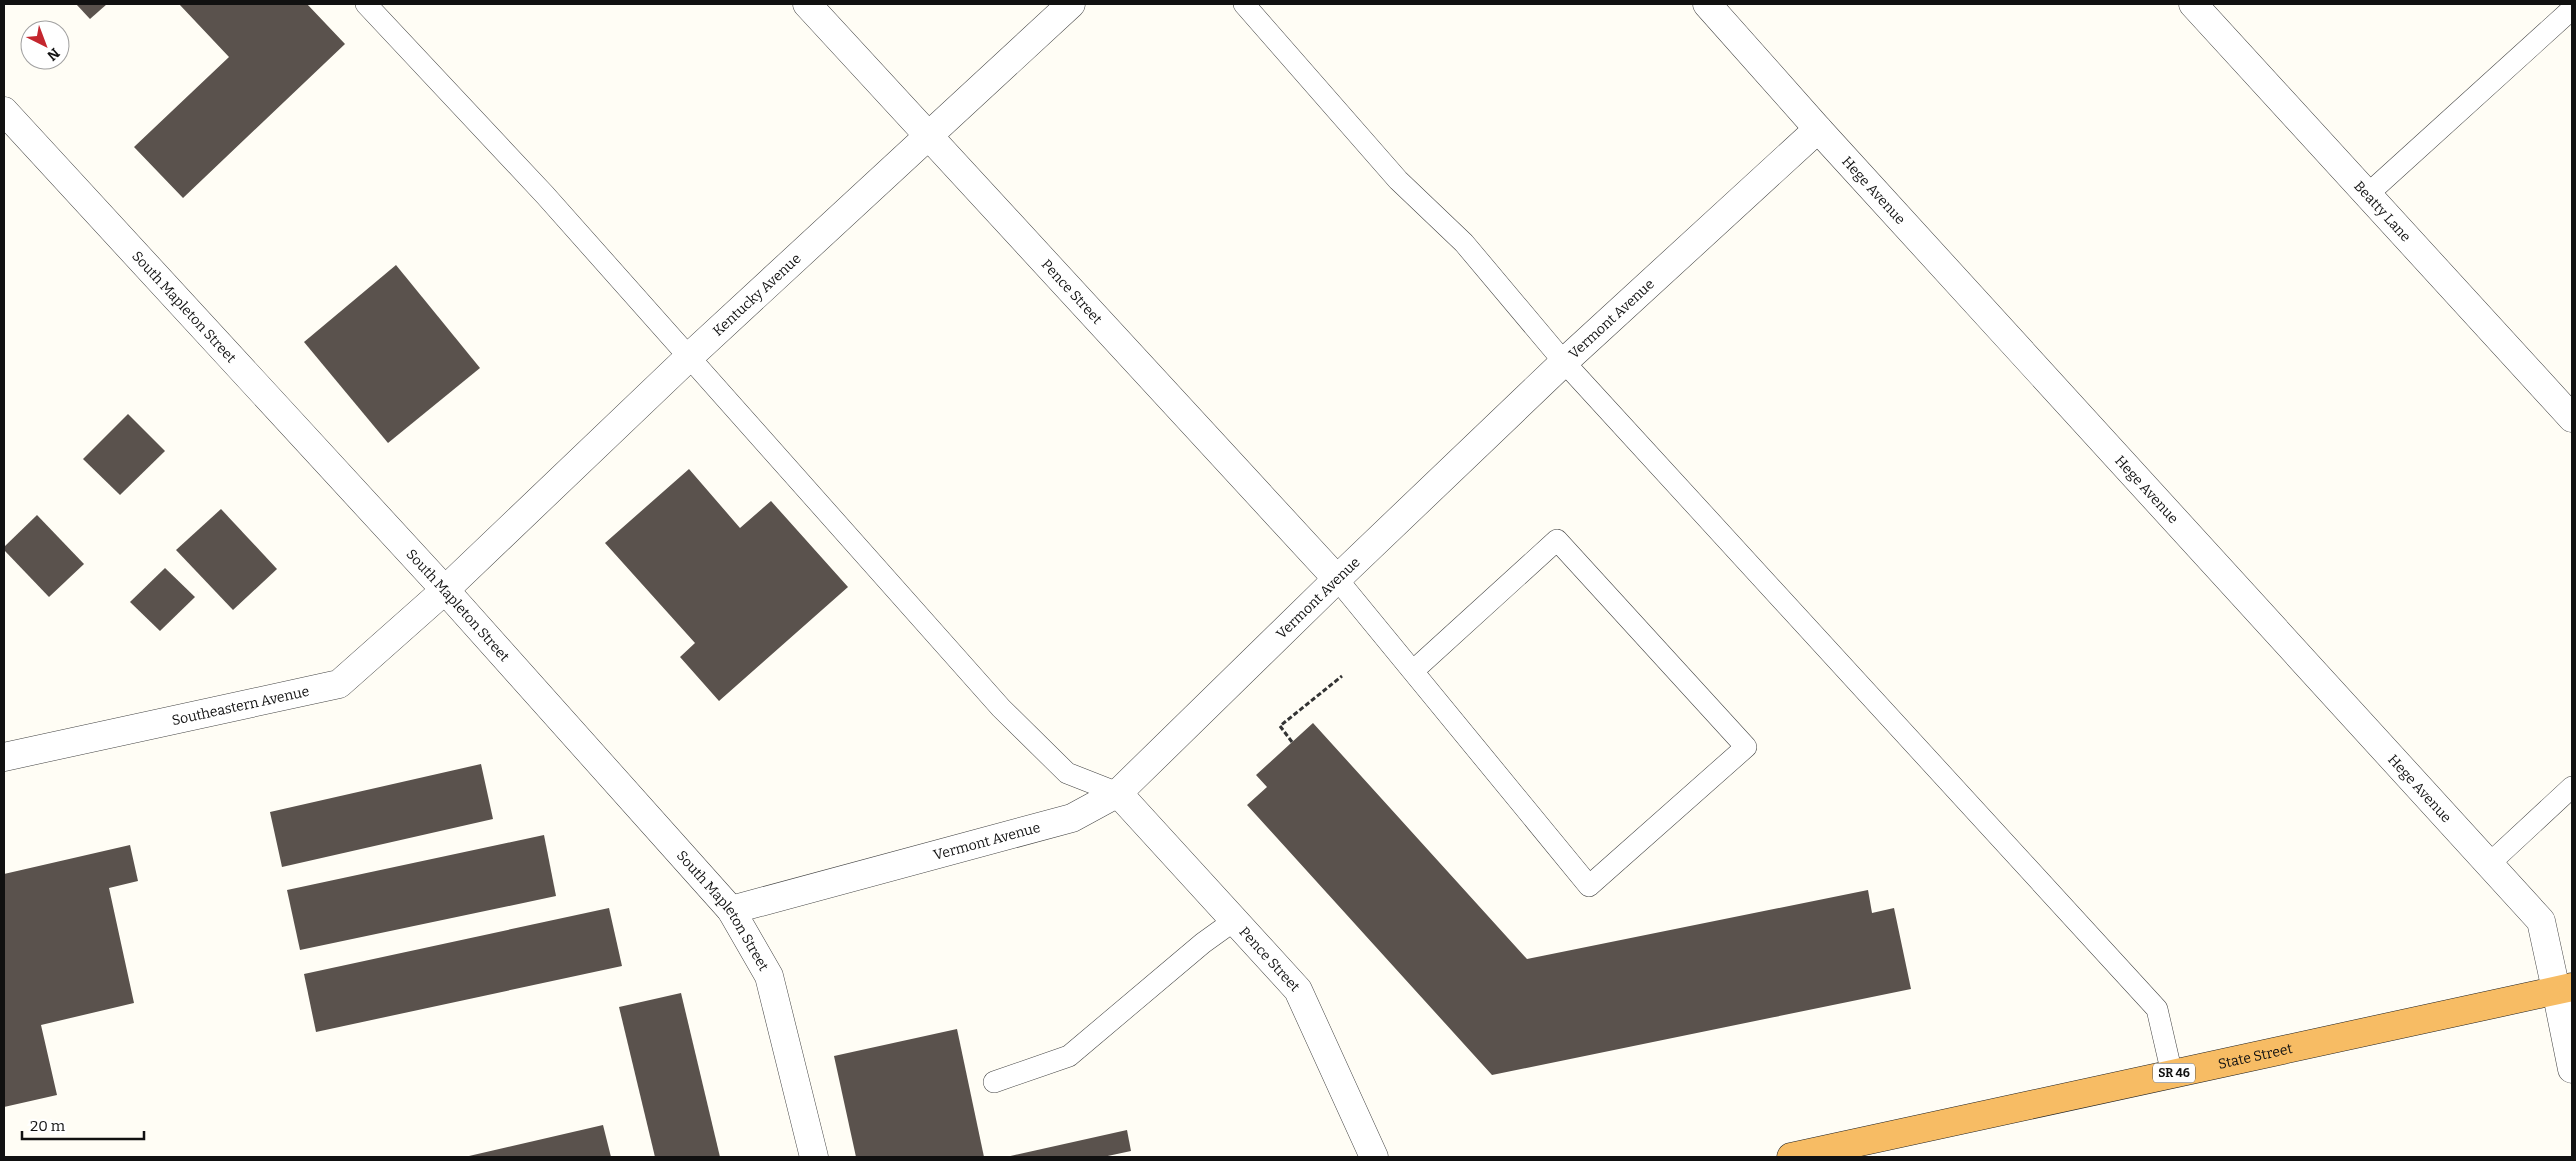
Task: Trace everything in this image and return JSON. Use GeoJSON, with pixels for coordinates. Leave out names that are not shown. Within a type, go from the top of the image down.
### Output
{"type":"FeatureCollection","features":[{"type":"Feature","properties":{"kind":"highway","name":"State Street"},"geometry":{"type":"LineString","coordinates":[[1791,1157],[2564,988]]}},
{"type":"Feature","properties":{"kind":"street","name":"Pence Street"},"geometry":{"type":"LineString","coordinates":[[807,4],[1337,579]]}},
{"type":"Feature","properties":{"kind":"street","name":"Kentucky Avenue"},"geometry":{"type":"LineString","coordinates":[[445,590],[688,358],[1071,4]]}},
{"type":"Feature","properties":{"kind":"street","name":"Hege Avenue"},"geometry":{"type":"LineString","coordinates":[[1707,4],[1818,129],[2541,921],[2564,988],[2572,1069]]}},
{"type":"Feature","properties":{"kind":"street","name":"Beatty Lane"},"geometry":{"type":"LineString","coordinates":[[2193,4],[2572,418]]}},
{"type":"Feature","properties":{"kind":"street","name":"South Mapleton Street"},"geometry":{"type":"LineString","coordinates":[[4,111],[445,590],[731,910],[769,976],[814,1157]]}},
{"type":"Feature","properties":{"kind":"street","name":"Vermont Avenue"},"geometry":{"type":"LineString","coordinates":[[731,910],[1072,818],[1118,793],[1337,579],[1564,362],[1818,129]]}},
{"type":"Feature","properties":{"kind":"street","name":"Southeastern Avenue"},"geometry":{"type":"LineString","coordinates":[[4,757],[339,684],[445,590]]}},
{"type":"Feature","properties":{"kind":"street","name":"Pence Street"},"geometry":{"type":"LineString","coordinates":[[1118,793],[1298,990],[1374,1157]]}},
{"type":"Feature","properties":{"kind":"lane"},"geometry":{"type":"LineString","coordinates":[[366,4],[545,195],[1001,708],[1067,772],[1118,793]]}},
{"type":"Feature","properties":{"kind":"lane"},"geometry":{"type":"LineString","coordinates":[[1244,4],[1398,180],[1464,243],[1564,362],[2158,1009],[2172,1074]]}},
{"type":"Feature","properties":{"kind":"lane"},"geometry":{"type":"LineString","coordinates":[[2368,194],[2572,9]]}},
{"type":"Feature","properties":{"kind":"lane"},"geometry":{"type":"LineString","coordinates":[[1337,579],[1413,672],[1589,886],[1746,748],[1557,540],[1413,672]]}},
{"type":"Feature","properties":{"kind":"lane"},"geometry":{"type":"LineString","coordinates":[[2489,864],[2572,787]]}},
{"type":"Feature","properties":{"kind":"lane"},"geometry":{"type":"LineString","coordinates":[[994,1082],[1069,1056],[1203,943],[1235,920]]}},
{"type":"Feature","properties":{"kind":"path"},"geometry":{"type":"LineString","coordinates":[[1292,742],[1280,726],[1342,676]]}},
{"type":"Feature","properties":{"kind":"building"},"geometry":{"type":"Polygon","coordinates":[[[76,4],[107,4],[90,19],[76,4]]]}},
{"type":"Feature","properties":{"kind":"building"},"geometry":{"type":"Polygon","coordinates":[[[179,4],[307,4],[345,44],[183,198],[134,147],[229,57],[179,4]]]}},
{"type":"Feature","properties":{"kind":"building"},"geometry":{"type":"Polygon","coordinates":[[[396,265],[480,368],[388,443],[304,342],[396,265]]]}},
{"type":"Feature","properties":{"kind":"building"},"geometry":{"type":"Polygon","coordinates":[[[128,414],[165,451],[120,495],[83,459],[128,414]]]}},
{"type":"Feature","properties":{"kind":"building"},"geometry":{"type":"Polygon","coordinates":[[[689,469],[740,528],[771,501],[848,587],[719,701],[680,657],[695,643],[605,543],[689,469]]]}},
{"type":"Feature","properties":{"kind":"building"},"geometry":{"type":"Polygon","coordinates":[[[221,509],[277,569],[233,610],[176,550],[221,509]]]}},
{"type":"Feature","properties":{"kind":"building"},"geometry":{"type":"Polygon","coordinates":[[[37,515],[84,564],[49,597],[4,550],[4,547],[37,515]]]}},
{"type":"Feature","properties":{"kind":"building"},"geometry":{"type":"Polygon","coordinates":[[[165,568],[195,597],[160,631],[130,602],[165,568]]]}},
{"type":"Feature","properties":{"kind":"building"},"geometry":{"type":"Polygon","coordinates":[[[1313,723],[1527,959],[1868,890],[1872,913],[1894,908],[1911,989],[1492,1075],[1247,805],[1267,787],[1256,775],[1313,723]]]}},
{"type":"Feature","properties":{"kind":"building"},"geometry":{"type":"Polygon","coordinates":[[[481,764],[493,819],[282,867],[270,812],[481,764]]]}},
{"type":"Feature","properties":{"kind":"building"},"geometry":{"type":"Polygon","coordinates":[[[544,835],[556,896],[300,950],[287,890],[544,835]]]}},
{"type":"Feature","properties":{"kind":"building"},"geometry":{"type":"Polygon","coordinates":[[[130,845],[138,881],[109,888],[134,1003],[41,1025],[57,1095],[4,1107],[4,874],[130,845]]]}},
{"type":"Feature","properties":{"kind":"building"},"geometry":{"type":"Polygon","coordinates":[[[609,908],[622,966],[316,1032],[304,974],[609,908]]]}},
{"type":"Feature","properties":{"kind":"building"},"geometry":{"type":"Polygon","coordinates":[[[681,993],[720,1157],[655,1157],[619,1007],[681,993]]]}},
{"type":"Feature","properties":{"kind":"building"},"geometry":{"type":"Polygon","coordinates":[[[957,1029],[984,1157],[856,1157],[834,1056],[957,1029]]]}},
{"type":"Feature","properties":{"kind":"building"},"geometry":{"type":"Polygon","coordinates":[[[603,1125],[611,1157],[469,1157],[469,1156],[603,1125]]]}},
{"type":"Feature","properties":{"kind":"building"},"geometry":{"type":"Polygon","coordinates":[[[1127,1130],[1131,1151],[1103,1157],[1006,1157],[1127,1130]]]}}]}
